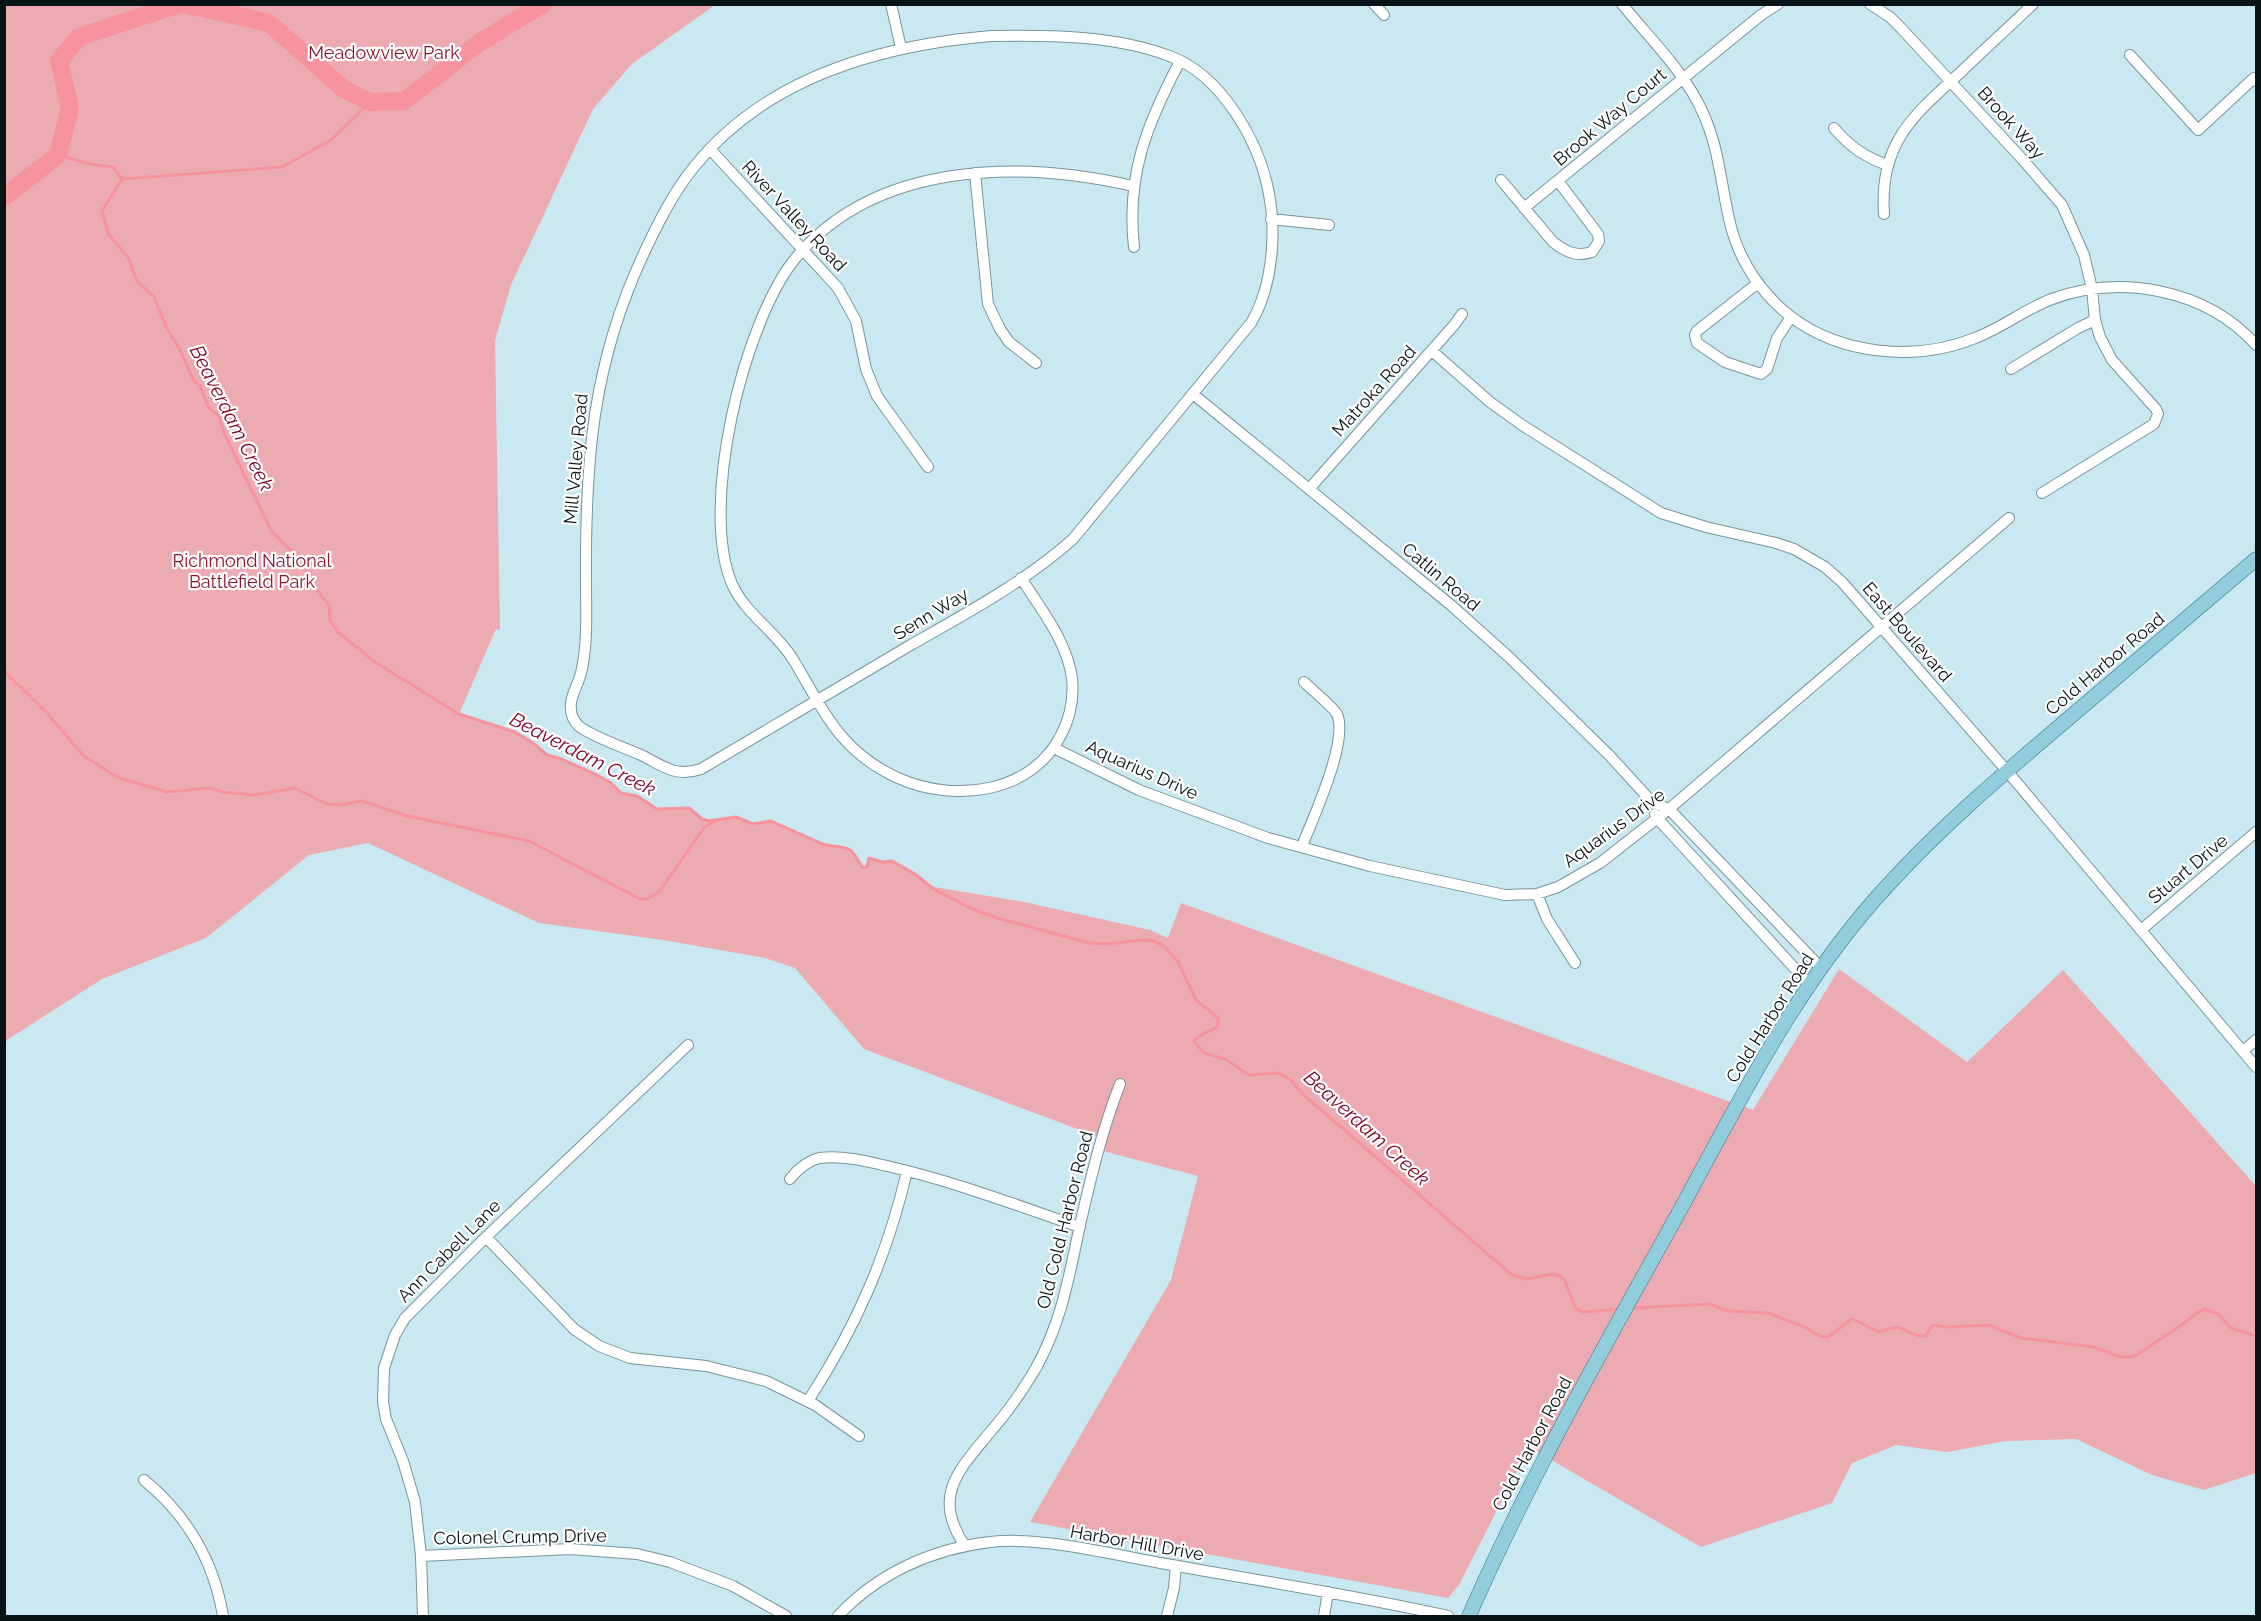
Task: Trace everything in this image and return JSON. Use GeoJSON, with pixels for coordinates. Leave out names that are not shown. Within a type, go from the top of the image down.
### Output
{"type":"FeatureCollection","features":[{"type":"Feature","properties":{"kind":"main road","name":"Cold Harbor Road"},"geometry":{"type":"LineString","coordinates":[[1468,1617],[1501,1543],[1596,1360],[1743,1096],[1821,968],[1861,915],[1889,883],[2007,771],[2256,559]]}},
{"type":"Feature","properties":{"kind":"street"},"geometry":{"type":"LineString","coordinates":[[891,4],[901,48]]}},
{"type":"Feature","properties":{"kind":"street"},"geometry":{"type":"LineString","coordinates":[[1374,4],[1384,15]]}},
{"type":"Feature","properties":{"kind":"street"},"geometry":{"type":"LineString","coordinates":[[1622,4],[1695,97],[1711,132],[1719,160],[1731,228],[1742,256],[1758,283],[1778,306],[1812,330],[1845,344],[1888,351],[1927,350],[1973,339],[1997,329],[2050,300],[2092,289],[2133,287],[2176,295],[2216,313],[2234,325],[2256,345]]}},
{"type":"Feature","properties":{"kind":"street"},"geometry":{"type":"LineString","coordinates":[[1683,79],[1761,15],[1778,4]]}},
{"type":"Feature","properties":{"kind":"street","name":"Brook Way"},"geometry":{"type":"LineString","coordinates":[[1870,4],[1890,17],[1951,81],[2062,205],[2084,255],[2100,337],[2112,360],[2156,409],[2157,419],[2154,424],[2042,493]]}},
{"type":"Feature","properties":{"kind":"street"},"geometry":{"type":"LineString","coordinates":[[1884,214],[1884,190],[1888,165],[1892,151],[1909,121],[2033,4]]}},
{"type":"Feature","properties":{"kind":"street","name":"Mill Valley Road"},"geometry":{"type":"LineString","coordinates":[[633,752],[584,730],[572,717],[570,707],[585,653],[586,521],[591,439],[597,393],[608,350],[637,269],[671,201],[689,174],[710,149],[750,115],[800,84],[861,59],[901,48],[955,39],[991,36],[1063,37],[1132,46],[1180,61],[1214,86],[1226,100],[1248,135],[1269,191],[1271,219],[1268,280],[1259,309],[1251,323],[1193,394]]}},
{"type":"Feature","properties":{"kind":"street"},"geometry":{"type":"LineString","coordinates":[[2130,55],[2198,130],[2254,78],[2256,81]]}},
{"type":"Feature","properties":{"kind":"street"},"geometry":{"type":"LineString","coordinates":[[1134,247],[1133,186],[1141,150],[1152,119],[1180,61]]}},
{"type":"Feature","properties":{"kind":"street","name":"Brook Way Court"},"geometry":{"type":"LineString","coordinates":[[1524,208],[1683,79]]}},
{"type":"Feature","properties":{"kind":"street"},"geometry":{"type":"LineString","coordinates":[[1833,128],[1861,154],[1888,165]]}},
{"type":"Feature","properties":{"kind":"street","name":"River Valley Road"},"geometry":{"type":"LineString","coordinates":[[710,149],[826,273],[848,304],[861,339],[869,380],[877,396],[928,467]]}},
{"type":"Feature","properties":{"kind":"street"},"geometry":{"type":"LineString","coordinates":[[1021,578],[1064,650],[1069,664],[1073,694],[1070,712],[1054,748],[1038,766],[1013,782],[976,790],[934,789],[902,780],[866,759],[838,733],[826,717],[788,651],[755,617],[736,591],[725,561],[722,513],[726,448],[737,390],[772,294],[783,275],[803,250],[836,220],[867,202],[917,183],[975,173],[1067,174],[1133,186]]}},
{"type":"Feature","properties":{"kind":"street"},"geometry":{"type":"LineString","coordinates":[[975,173],[988,304],[1009,342],[1036,363]]}},
{"type":"Feature","properties":{"kind":"street","name":"Brook Way Court"},"geometry":{"type":"LineString","coordinates":[[1501,180],[1562,249],[1576,254],[1592,252],[1599,241],[1598,234],[1558,182]]}},
{"type":"Feature","properties":{"kind":"street"},"geometry":{"type":"LineString","coordinates":[[1271,219],[1329,225]]}},
{"type":"Feature","properties":{"kind":"street"},"geometry":{"type":"LineString","coordinates":[[1758,283],[1697,332],[1695,335],[1697,343],[1725,362],[1761,374],[1767,369],[1777,338],[1791,317]]}},
{"type":"Feature","properties":{"kind":"street","name":"Matroka Road"},"geometry":{"type":"LineString","coordinates":[[1309,489],[1462,314]]}},
{"type":"Feature","properties":{"kind":"street"},"geometry":{"type":"LineString","coordinates":[[2011,369],[2095,320]]}},
{"type":"Feature","properties":{"kind":"street","name":"East Boulevard"},"geometry":{"type":"LineString","coordinates":[[1431,351],[1514,419],[1661,513],[1706,527],[1776,543],[1810,557],[1842,582],[2007,771],[2256,1067]]}},
{"type":"Feature","properties":{"kind":"street","name":"Senn Way"},"geometry":{"type":"LineString","coordinates":[[633,752],[675,771],[693,771],[955,620],[1021,578],[1073,539],[1193,394]]}},
{"type":"Feature","properties":{"kind":"street","name":"Catlin Road"},"geometry":{"type":"LineString","coordinates":[[1193,394],[1452,606],[1510,658],[1610,756],[1652,802],[1657,818],[1810,985]]}},
{"type":"Feature","properties":{"kind":"street","name":"Aquarius Drive"},"geometry":{"type":"LineString","coordinates":[[1054,748],[1139,790],[1268,838],[1370,866],[1504,895],[1537,894],[1558,887],[1587,872],[1669,809],[2009,518]]}},
{"type":"Feature","properties":{"kind":"street"},"geometry":{"type":"LineString","coordinates":[[1302,846],[1335,759],[1340,738],[1337,714],[1304,682]]}},
{"type":"Feature","properties":{"kind":"street","name":"Catlin Road"},"geometry":{"type":"LineString","coordinates":[[1652,802],[1669,809],[1821,968]]}},
{"type":"Feature","properties":{"kind":"street","name":"Stuart Drive"},"geometry":{"type":"LineString","coordinates":[[2141,930],[2256,832]]}},
{"type":"Feature","properties":{"kind":"street"},"geometry":{"type":"LineString","coordinates":[[1537,894],[1547,919],[1575,963]]}},
{"type":"Feature","properties":{"kind":"street"},"geometry":{"type":"LineString","coordinates":[[2243,1051],[2256,1040]]}},
{"type":"Feature","properties":{"kind":"street","name":"Ann Cabell Lane"},"geometry":{"type":"LineString","coordinates":[[423,1617],[418,1520],[410,1483],[386,1419],[383,1402],[384,1368],[395,1335],[405,1318],[486,1237],[688,1045]]}},
{"type":"Feature","properties":{"kind":"street","name":"Old Cold Harbor Road"},"geometry":{"type":"LineString","coordinates":[[965,1546],[952,1522],[948,1501],[951,1488],[963,1465],[1018,1395],[1049,1342],[1065,1298],[1096,1155],[1120,1084]]}},
{"type":"Feature","properties":{"kind":"street"},"geometry":{"type":"LineString","coordinates":[[790,1179],[800,1167],[810,1161],[823,1158],[860,1160],[978,1191],[1080,1227]]}},
{"type":"Feature","properties":{"kind":"street"},"geometry":{"type":"LineString","coordinates":[[808,1401],[832,1364],[870,1291],[892,1228],[907,1171]]}},
{"type":"Feature","properties":{"kind":"street"},"geometry":{"type":"LineString","coordinates":[[486,1237],[574,1329],[599,1346],[630,1358],[706,1366],[766,1381],[808,1401],[859,1436]]}},
{"type":"Feature","properties":{"kind":"street"},"geometry":{"type":"LineString","coordinates":[[144,1480],[165,1499],[195,1538],[213,1575],[223,1617]]}},
{"type":"Feature","properties":{"kind":"street","name":"Harbor Hill Drive"},"geometry":{"type":"LineString","coordinates":[[838,1617],[864,1592],[901,1568],[941,1552],[992,1542],[1035,1542],[1385,1602],[1448,1617]]}},
{"type":"Feature","properties":{"kind":"street","name":"Colonel Crump Drive"},"geometry":{"type":"LineString","coordinates":[[421,1556],[570,1549],[637,1554],[702,1573],[733,1586],[751,1594],[786,1617]]}},
{"type":"Feature","properties":{"kind":"street"},"geometry":{"type":"LineString","coordinates":[[1167,1617],[1174,1588],[1176,1566]]}},
{"type":"Feature","properties":{"kind":"street"},"geometry":{"type":"LineString","coordinates":[[1324,1617],[1328,1592]]}},
{"type":"Feature","properties":{"kind":"green space","name":"Richmond National Battlefield Park"},"geometry":{"type":"Polygon","coordinates":[[[5,5],[715,5],[632,64],[593,109],[511,285],[495,340],[500,630],[496,629],[459,714],[515,732],[547,755],[597,775],[611,783],[621,793],[637,796],[657,809],[689,808],[702,819],[709,821],[736,817],[753,824],[771,821],[820,843],[850,850],[862,867],[867,867],[869,858],[882,862],[892,861],[915,874],[928,886],[1024,902],[1150,930],[1168,938],[1181,903],[1753,1110],[1839,969],[1967,1062],[2063,970],[2256,1186],[2256,1473],[2204,1490],[2152,1475],[2076,1439],[2006,1441],[1947,1452],[1896,1445],[1852,1463],[1832,1503],[1701,1547],[1529,1447],[1459,1585],[1448,1598],[1030,1522],[1171,1280],[1198,1176],[1103,1151],[1096,1136],[864,1049],[795,968],[765,958],[663,940],[539,923],[368,843],[309,855],[206,938],[102,979],[7,1040],[5,1045],[5,5]]]}},
{"type":"Feature","properties":{"kind":"waterway"},"geometry":{"type":"LineString","coordinates":[[4,197],[58,155],[70,108],[59,61],[79,37],[180,4]]}},
{"type":"Feature","properties":{"kind":"waterway"},"geometry":{"type":"LineString","coordinates":[[184,4],[269,23],[345,90],[370,102],[404,101],[479,43],[543,4]]}},
{"type":"Feature","properties":{"kind":"waterway"},"geometry":{"type":"LineString","coordinates":[[122,179],[282,167],[331,140],[370,102]]}},
{"type":"Feature","properties":{"kind":"waterway","name":"Beaverdam Creek"},"geometry":{"type":"LineString","coordinates":[[58,155],[90,164],[113,167],[122,179],[102,211],[108,233],[129,259],[137,281],[154,297],[167,329],[179,348],[194,381],[200,386],[209,408],[219,416],[224,433],[271,530],[287,547],[305,560],[309,581],[329,605],[330,620],[338,632],[375,662],[459,714],[515,732],[547,755],[597,775],[611,783],[621,793],[637,796],[657,809],[689,808],[702,819],[709,821],[736,817],[753,824],[771,821],[820,843],[850,850],[862,867],[867,867],[869,858],[882,862],[892,861],[915,874],[935,890],[972,909],[1089,943],[1154,941],[1165,947],[1178,962],[1196,1000],[1218,1018],[1218,1026],[1194,1041],[1204,1053],[1225,1059],[1249,1075],[1277,1073],[1290,1079],[1305,1096],[1511,1274],[1525,1279],[1554,1274],[1560,1276],[1565,1281],[1576,1309],[1583,1312],[1619,1309]]}},
{"type":"Feature","properties":{"kind":"waterway"},"geometry":{"type":"LineString","coordinates":[[4,671],[46,712],[84,756],[119,778],[167,792],[209,788],[223,792],[254,795],[295,788],[326,804],[341,805],[362,801],[407,816],[529,841],[640,899],[647,899],[659,892],[704,828],[714,821]]}},
{"type":"Feature","properties":{"kind":"waterway","name":"Beaverdam Creek"},"geometry":{"type":"LineString","coordinates":[[1632,1308],[1709,1304],[1729,1311],[1768,1313],[1805,1327],[1820,1336],[1828,1337],[1852,1319],[1879,1332],[1897,1328],[1921,1336],[1925,1336],[1933,1325],[1947,1327],[1989,1325],[2021,1338],[2094,1347],[2121,1357],[2135,1356],[2205,1309],[2218,1314],[2231,1328],[2256,1336]]}},
{"type":"Feature","properties":{"kind":"park label","name":"Meadowview Park"},"geometry":{"type":"Point","coordinates":[384,53]}}]}
